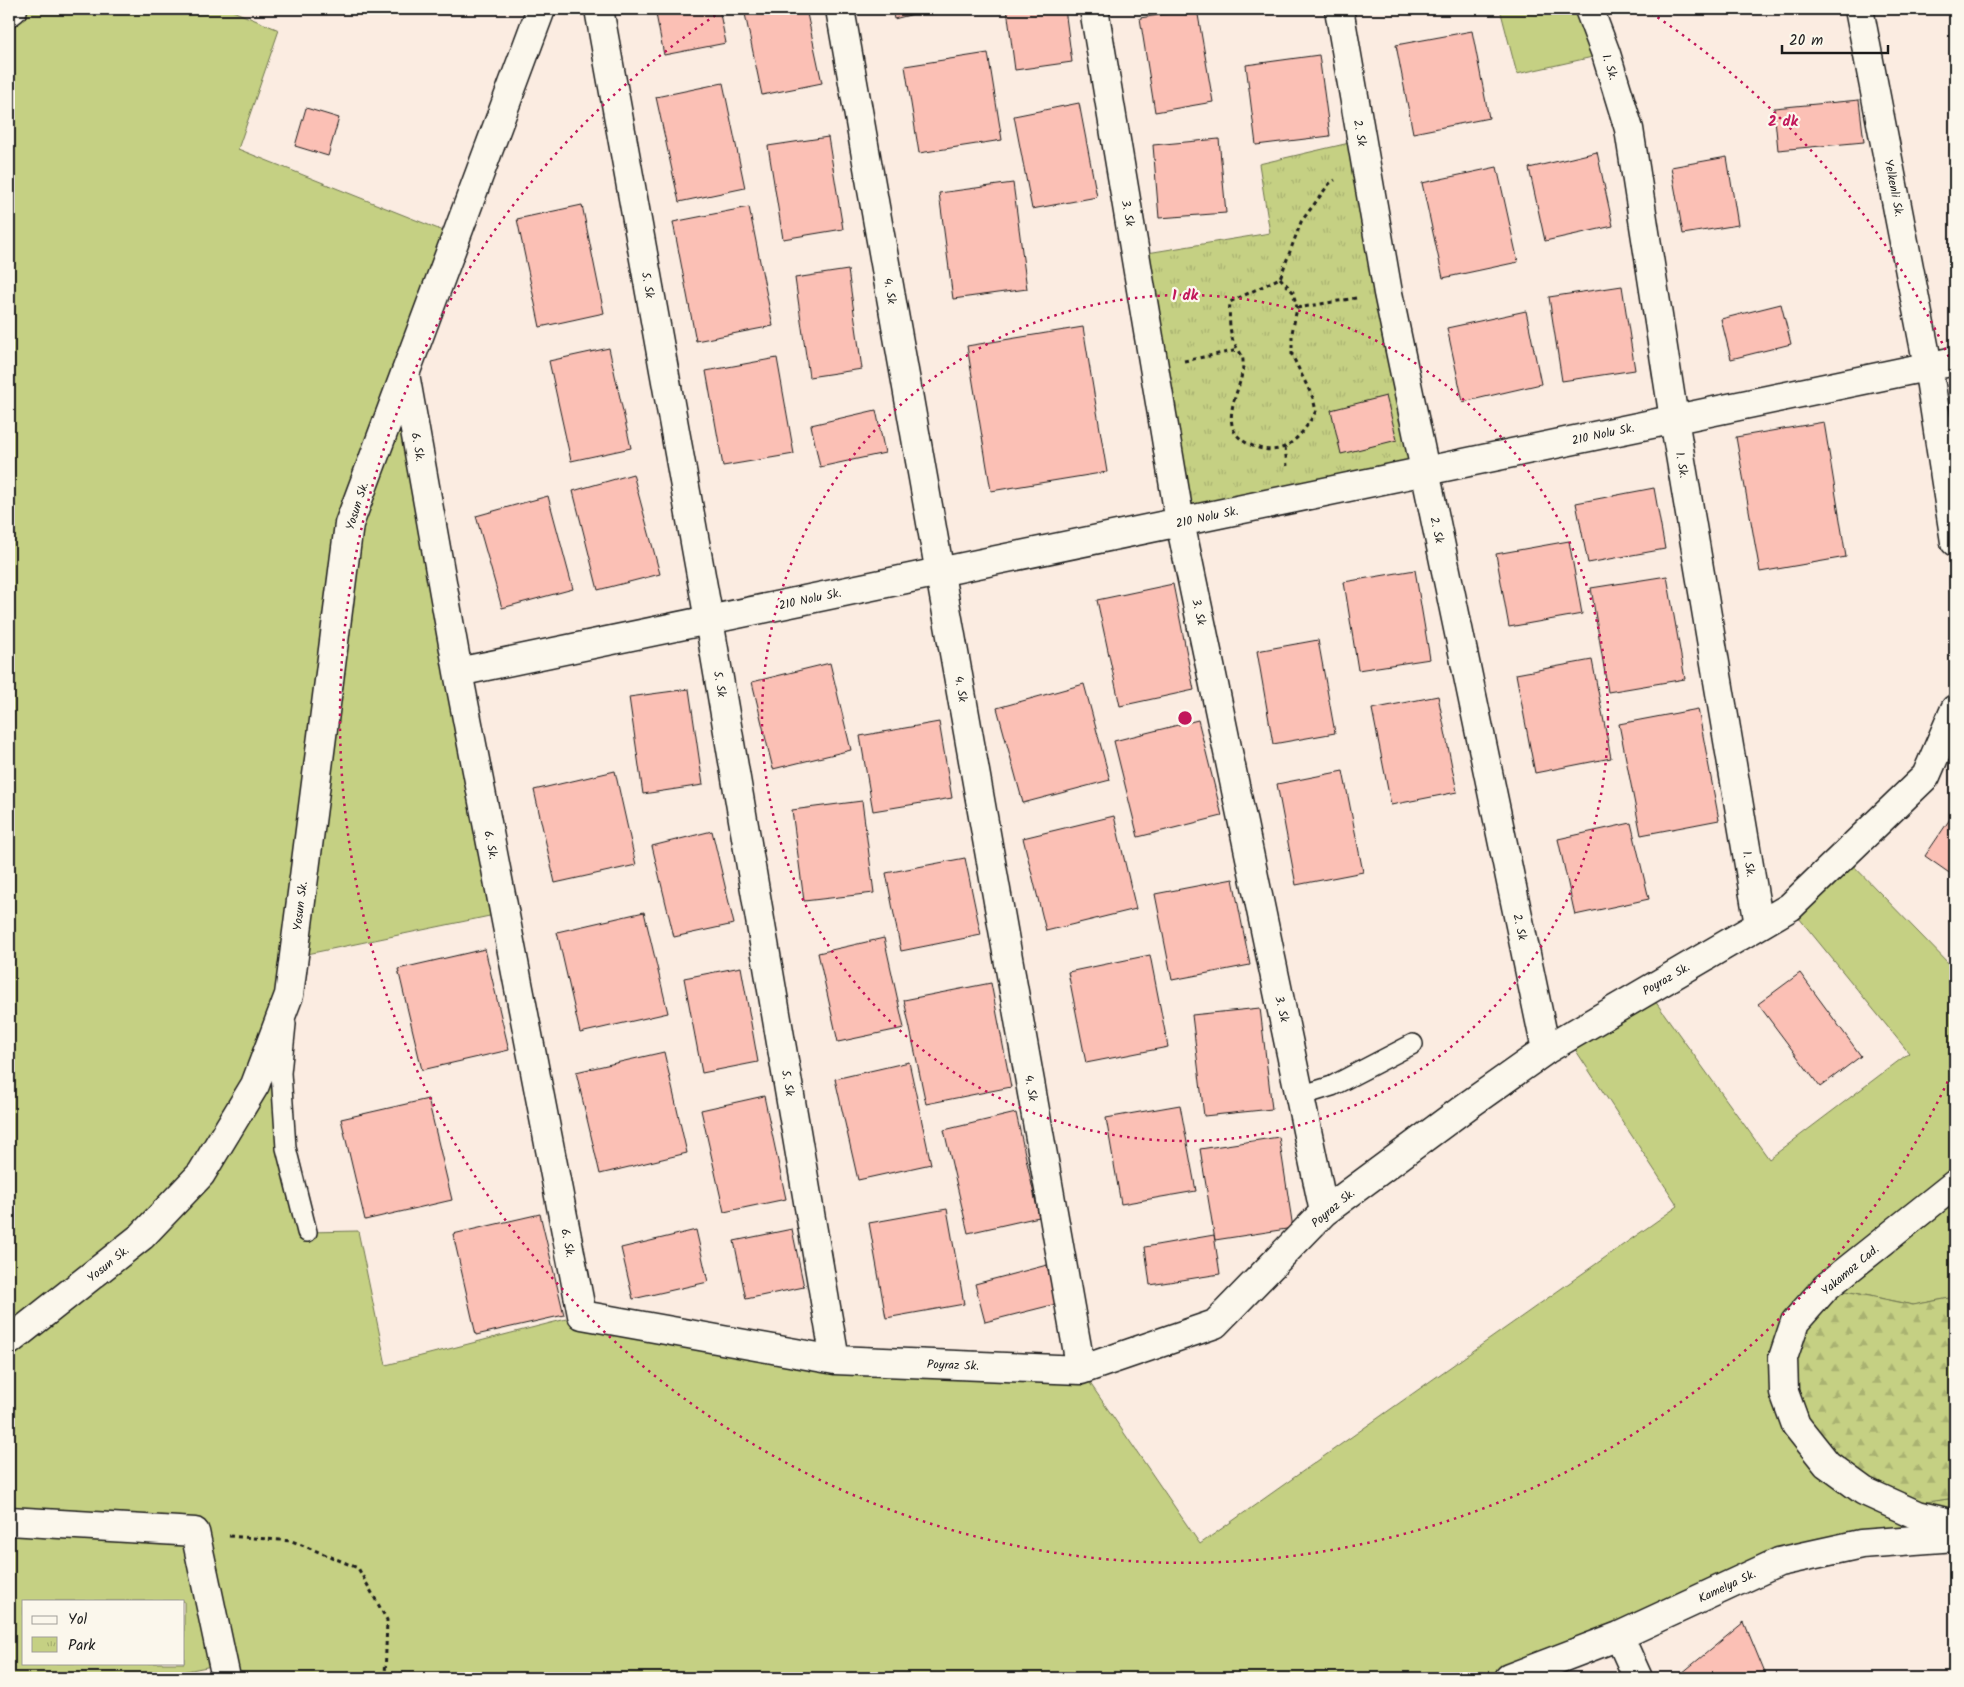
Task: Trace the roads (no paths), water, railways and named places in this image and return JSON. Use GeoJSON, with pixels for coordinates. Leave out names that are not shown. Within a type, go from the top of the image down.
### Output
{"type":"FeatureCollection","features":[{"type":"Feature","properties":{"kind":"street"},"geometry":{"type":"LineString","coordinates":[[9,12],[13,9]]}},
{"type":"Feature","properties":{"kind":"street","name":"Yosun Sk."},"geometry":{"type":"LineString","coordinates":[[9,1341],[142,1236],[201,1174],[255,1085],[289,995],[350,524],[541,9]]}},
{"type":"Feature","properties":{"kind":"street","name":"5. Sk"},"geometry":{"type":"LineString","coordinates":[[598,9],[709,620],[835,1360]]}},
{"type":"Feature","properties":{"kind":"street","name":"4. Sk"},"geometry":{"type":"LineString","coordinates":[[840,9],[1081,1370]]}},
{"type":"Feature","properties":{"kind":"street","name":"3. Sk"},"geometry":{"type":"LineString","coordinates":[[1094,9],[1180,522],[1324,1212]]}},
{"type":"Feature","properties":{"kind":"street","name":"2. Sk"},"geometry":{"type":"LineString","coordinates":[[1339,9],[1388,292],[1546,1050]]}},
{"type":"Feature","properties":{"kind":"street","name":"1. Sk."},"geometry":{"type":"LineString","coordinates":[[1589,9],[1606,54],[1629,129],[1674,419],[1760,925]]}},
{"type":"Feature","properties":{"kind":"street","name":"Yelkenli Sk."},"geometry":{"type":"LineString","coordinates":[[1859,9],[1928,366]]}},
{"type":"Feature","properties":{"kind":"street","name":"210 Nolu Sk."},"geometry":{"type":"LineString","coordinates":[[458,672],[1955,361]]}},
{"type":"Feature","properties":{"kind":"street"},"geometry":{"type":"LineString","coordinates":[[1928,366],[1955,542]]}},
{"type":"Feature","properties":{"kind":"street","name":"6. Sk."},"geometry":{"type":"LineString","coordinates":[[405,374],[458,672],[582,1315]]}},
{"type":"Feature","properties":{"kind":"street","name":"Poyraz Sk."},"geometry":{"type":"LineString","coordinates":[[582,1315],[835,1360],[1081,1370],[1215,1324],[1324,1212],[1467,1106],[1546,1050],[1790,907],[1926,776],[1955,709]]}},
{"type":"Feature","properties":{"kind":"street","name":"Yakamoz Cad."},"geometry":{"type":"LineString","coordinates":[[1955,1184],[1826,1287],[1795,1322],[1783,1358],[1784,1392],[1796,1425],[1827,1464],[1864,1491],[1917,1515],[1955,1524]]}},
{"type":"Feature","properties":{"kind":"street"},"geometry":{"type":"LineString","coordinates":[[9,1521],[195,1532],[226,1678]]}},
{"type":"Feature","properties":{"kind":"street","name":"Kamelya Sk."},"geometry":{"type":"LineString","coordinates":[[1509,1678],[1619,1636],[1779,1562],[1861,1544],[1955,1537]]}},
{"type":"Feature","properties":{"kind":"street"},"geometry":{"type":"LineString","coordinates":[[1619,1636],[1638,1678]]}},
{"type":"Feature","properties":{"kind":"lane"},"geometry":{"type":"LineString","coordinates":[[289,995],[281,1074],[286,1148],[306,1232]]}},
{"type":"Feature","properties":{"kind":"lane"},"geometry":{"type":"LineString","coordinates":[[1300,1096],[1332,1086],[1413,1044]]}}]}
